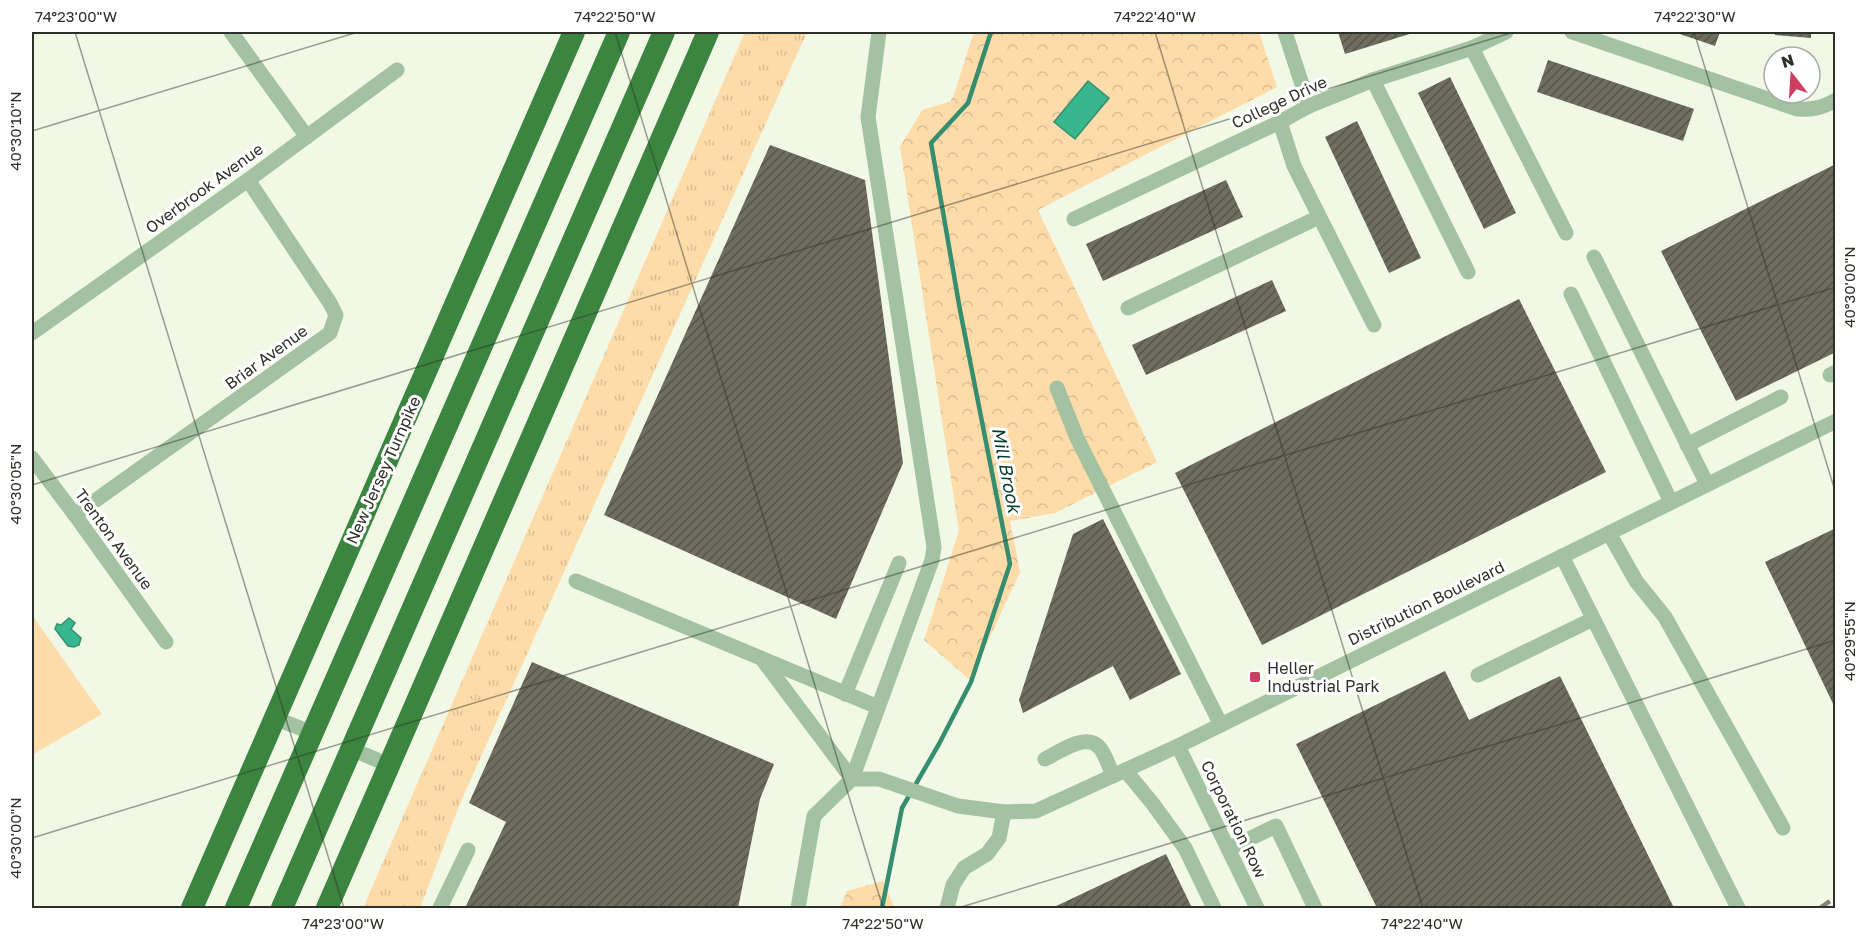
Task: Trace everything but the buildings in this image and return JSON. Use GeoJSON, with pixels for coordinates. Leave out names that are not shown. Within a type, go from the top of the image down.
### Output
{"type":"FeatureCollection","features":[{"type":"Feature","properties":{"kind":"highway","name":"New Jersey Turnpike"},"geometry":{"type":"LineString","coordinates":[[192,909],[574,32]]}},
{"type":"Feature","properties":{"kind":"highway"},"geometry":{"type":"LineString","coordinates":[[236,909],[619,32]]}},
{"type":"Feature","properties":{"kind":"highway"},"geometry":{"type":"LineString","coordinates":[[282,909],[664,32]]}},
{"type":"Feature","properties":{"kind":"highway"},"geometry":{"type":"LineString","coordinates":[[327,909],[708,32]]}},
{"type":"Feature","properties":{"kind":"street"},"geometry":{"type":"LineString","coordinates":[[231,32],[307,137]]}},
{"type":"Feature","properties":{"kind":"street"},"geometry":{"type":"LineString","coordinates":[[798,909],[814,816],[852,779],[932,560],[934,547],[868,117],[879,32]]}},
{"type":"Feature","properties":{"kind":"street"},"geometry":{"type":"LineString","coordinates":[[1284,32],[1309,106]]}},
{"type":"Feature","properties":{"kind":"street","name":"College Drive"},"geometry":{"type":"LineString","coordinates":[[1074,219],[1280,122],[1309,106],[1373,80],[1472,48],[1506,32]]}},
{"type":"Feature","properties":{"kind":"street"},"geometry":{"type":"LineString","coordinates":[[1572,32],[1797,110],[1814,110],[1836,100]]}},
{"type":"Feature","properties":{"kind":"street"},"geometry":{"type":"LineString","coordinates":[[1472,48],[1566,232]]}},
{"type":"Feature","properties":{"kind":"street","name":"Overbrook Avenue"},"geometry":{"type":"LineString","coordinates":[[32,333],[248,180],[397,70]]}},
{"type":"Feature","properties":{"kind":"street"},"geometry":{"type":"LineString","coordinates":[[1373,80],[1468,272]]}},
{"type":"Feature","properties":{"kind":"street"},"geometry":{"type":"LineString","coordinates":[[1280,122],[1294,166],[1374,325]]}},
{"type":"Feature","properties":{"kind":"street","name":"Briar Avenue"},"geometry":{"type":"LineString","coordinates":[[75,515],[330,333],[336,315],[330,303],[248,180]]}},
{"type":"Feature","properties":{"kind":"street"},"geometry":{"type":"LineString","coordinates":[[1128,308],[1319,217]]}},
{"type":"Feature","properties":{"kind":"street"},"geometry":{"type":"LineString","coordinates":[[1594,257],[1707,484]]}},
{"type":"Feature","properties":{"kind":"street"},"geometry":{"type":"LineString","coordinates":[[1571,294],[1671,502]]}},
{"type":"Feature","properties":{"kind":"street"},"geometry":{"type":"LineString","coordinates":[[1057,387],[1077,438],[1221,725]]}},
{"type":"Feature","properties":{"kind":"street"},"geometry":{"type":"LineString","coordinates":[[1687,445],[1780,397]]}},
{"type":"Feature","properties":{"kind":"street","name":"Distribution Boulevard"},"geometry":{"type":"LineString","coordinates":[[852,779],[879,779],[958,806],[1004,812],[1036,811],[1178,746],[1836,422]]}},
{"type":"Feature","properties":{"kind":"street","name":"Trenton Avenue"},"geometry":{"type":"LineString","coordinates":[[32,458],[165,642]]}},
{"type":"Feature","properties":{"kind":"street"},"geometry":{"type":"LineString","coordinates":[[1610,533],[1636,581],[1665,617],[1783,828]]}},
{"type":"Feature","properties":{"kind":"street"},"geometry":{"type":"LineString","coordinates":[[1562,556],[1738,909]]}},
{"type":"Feature","properties":{"kind":"street"},"geometry":{"type":"LineString","coordinates":[[845,694],[898,563]]}},
{"type":"Feature","properties":{"kind":"street"},"geometry":{"type":"LineString","coordinates":[[576,580],[878,707]]}},
{"type":"Feature","properties":{"kind":"street"},"geometry":{"type":"LineString","coordinates":[[1478,675],[1593,619]]}},
{"type":"Feature","properties":{"kind":"street"},"geometry":{"type":"LineString","coordinates":[[762,659],[852,779]]}},
{"type":"Feature","properties":{"kind":"street"},"geometry":{"type":"LineString","coordinates":[[274,718],[313,733]]}},
{"type":"Feature","properties":{"kind":"street"},"geometry":{"type":"LineString","coordinates":[[1045,759],[1080,742],[1092,742],[1099,746],[1119,773],[1153,804],[1185,848],[1214,909]]}},
{"type":"Feature","properties":{"kind":"street","name":"Corporation Row"},"geometry":{"type":"LineString","coordinates":[[1178,746],[1257,909]]}},
{"type":"Feature","properties":{"kind":"street"},"geometry":{"type":"LineString","coordinates":[[351,749],[389,765]]}},
{"type":"Feature","properties":{"kind":"street"},"geometry":{"type":"LineString","coordinates":[[947,909],[953,885],[964,868],[987,854],[999,838],[1004,812]]}},
{"type":"Feature","properties":{"kind":"street"},"geometry":{"type":"LineString","coordinates":[[1228,849],[1276,826],[1315,909]]}},
{"type":"Feature","properties":{"kind":"street"},"geometry":{"type":"LineString","coordinates":[[440,909],[468,850]]}},
{"type":"Feature","properties":{"kind":"green space"},"geometry":{"type":"Polygon","coordinates":[[[745,32],[807,32],[461,801],[420,908],[363,908],[745,32]]]}},
{"type":"Feature","properties":{"kind":"green space"},"geometry":{"type":"Polygon","coordinates":[[[974,32],[1259,32],[1277,87],[1038,210],[1157,462],[1055,513],[1010,521],[1020,572],[970,680],[924,640],[959,531],[900,147],[922,110],[949,102],[953,97],[974,32]]]}},
{"type":"Feature","properties":{"kind":"green space"},"geometry":{"type":"Polygon","coordinates":[[[32,615],[102,714],[32,755],[32,615]]]}},
{"type":"Feature","properties":{"kind":"green space"},"geometry":{"type":"Polygon","coordinates":[[[883,881],[893,904],[892,908],[840,908],[847,891],[883,881]]]}},
{"type":"Feature","properties":{"kind":"shaded area"},"geometry":{"type":"Polygon","coordinates":[[[1088,81],[1109,98],[1075,139],[1054,122],[1088,81]]]}},
{"type":"Feature","properties":{"kind":"shaded area"},"geometry":{"type":"Polygon","coordinates":[[[69,618],[75,623],[71,629],[81,638],[79,645],[74,647],[68,646],[55,629],[57,624],[61,625],[69,618]]]}},
{"type":"Feature","properties":{"kind":"waterway","name":"Mill Brook"},"geometry":{"type":"LineString","coordinates":[[882,908],[902,808],[971,682],[1010,564],[960,310],[931,143],[968,103],[991,32]]}},
{"type":"Feature","properties":{"kind":"railway"},"geometry":{"type":"LineString","coordinates":[[1820,908],[1836,897]]}},
{"type":"Feature","properties":{"kind":"place","name":"Heller Industrial Park"},"geometry":{"type":"Point","coordinates":[1255,677]}}]}
